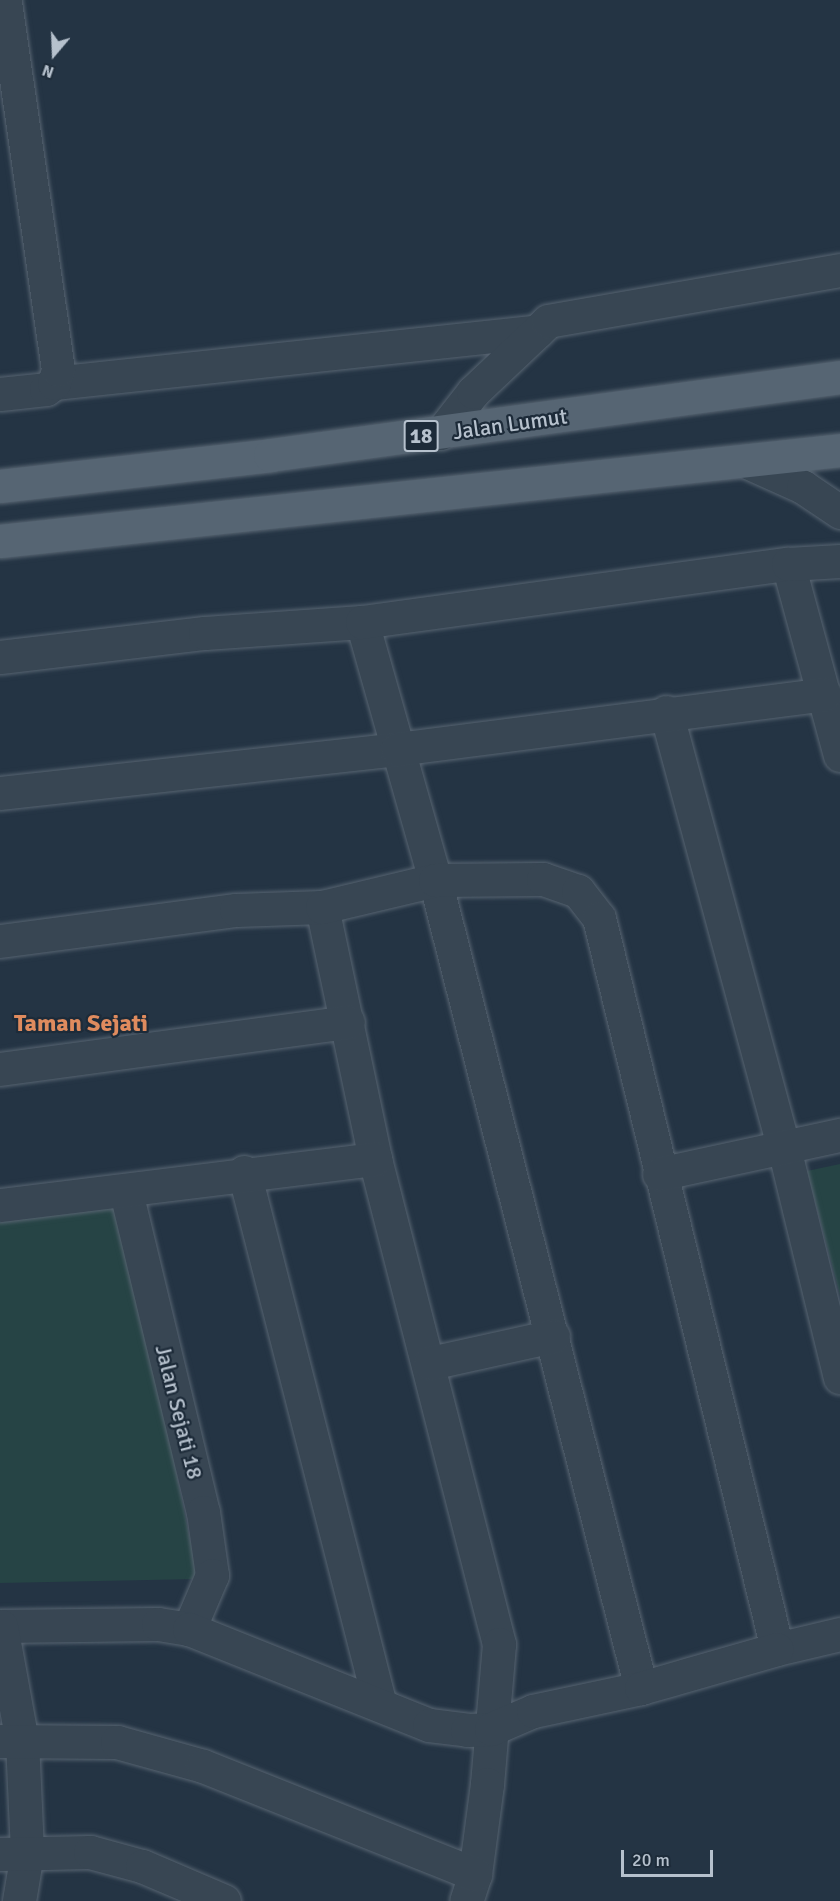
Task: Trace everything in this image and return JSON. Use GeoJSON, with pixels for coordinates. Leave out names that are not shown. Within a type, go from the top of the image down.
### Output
{"type":"FeatureCollection","features":[{"type":"Feature","properties":{"kind":"main road","name":"Jalan Lumut"},"geometry":{"type":"LineString","coordinates":[[0,486],[441,433],[840,377]]}},
{"type":"Feature","properties":{"kind":"main road"},"geometry":{"type":"LineString","coordinates":[[0,541],[840,450]]}},
{"type":"Feature","properties":{"kind":"street"},"geometry":{"type":"LineString","coordinates":[[5,0],[5,34],[57,370],[54,383]]}},
{"type":"Feature","properties":{"kind":"street"},"geometry":{"type":"LineString","coordinates":[[441,433],[473,392],[548,321],[840,270]]}},
{"type":"Feature","properties":{"kind":"street"},"geometry":{"type":"LineString","coordinates":[[0,394],[46,389],[54,383],[537,331]]}},
{"type":"Feature","properties":{"kind":"street"},"geometry":{"type":"LineString","coordinates":[[745,461],[803,487],[840,512]]}},
{"type":"Feature","properties":{"kind":"street"},"geometry":{"type":"LineString","coordinates":[[0,657],[205,633],[362,622],[788,564],[840,561]]}},
{"type":"Feature","properties":{"kind":"street"},"geometry":{"type":"LineString","coordinates":[[788,564],[840,755]]}},
{"type":"Feature","properties":{"kind":"street"},"geometry":{"type":"LineString","coordinates":[[362,622],[435,880],[641,1688]]}},
{"type":"Feature","properties":{"kind":"street"},"geometry":{"type":"LineString","coordinates":[[0,793],[397,749],[666,712],[824,694]]}},
{"type":"Feature","properties":{"kind":"street"},"geometry":{"type":"LineString","coordinates":[[666,712],[784,1148],[840,1377]]}},
{"type":"Feature","properties":{"kind":"street"},"geometry":{"type":"LineString","coordinates":[[0,941],[236,910],[322,907],[435,880],[543,879],[578,891],[599,918],[659,1174],[777,1649]]}},
{"type":"Feature","properties":{"kind":"street"},"geometry":{"type":"LineString","coordinates":[[11,1741],[117,1742],[203,1766],[470,1888],[491,1730],[499,1644],[430,1363],[375,1159],[322,907]]}},
{"type":"Feature","properties":{"kind":"street"},"geometry":{"type":"LineString","coordinates":[[0,1068],[348,1022]]}},
{"type":"Feature","properties":{"kind":"street"},"geometry":{"type":"LineString","coordinates":[[659,1174],[840,1135]]}},
{"type":"Feature","properties":{"kind":"street"},"geometry":{"type":"LineString","coordinates":[[0,1205],[126,1192],[244,1172],[375,1159]]}},
{"type":"Feature","properties":{"kind":"street"},"geometry":{"type":"LineString","coordinates":[[244,1172],[380,1706]]}},
{"type":"Feature","properties":{"kind":"street","name":"Jalan Sejati 18"},"geometry":{"type":"LineString","coordinates":[[126,1192],[203,1512],[212,1575],[189,1629]]}},
{"type":"Feature","properties":{"kind":"street"},"geometry":{"type":"LineString","coordinates":[[430,1363],[553,1336]]}},
{"type":"Feature","properties":{"kind":"street"},"geometry":{"type":"LineString","coordinates":[[19,1901],[13,1853],[11,1741],[1,1626],[158,1624],[189,1629],[429,1725],[491,1730],[533,1711],[641,1688],[777,1649],[840,1634]]}},
{"type":"Feature","properties":{"kind":"street"},"geometry":{"type":"LineString","coordinates":[[13,1853],[90,1852],[142,1866],[208,1898]]}},
{"type":"Feature","properties":{"kind":"green space"},"geometry":{"type":"Polygon","coordinates":[[[840,1164],[840,1295],[807,1171],[840,1164]]]}},
{"type":"Feature","properties":{"kind":"green space"},"geometry":{"type":"Polygon","coordinates":[[[122,1206],[198,1579],[0,1583],[0,1219],[122,1206]]]}},
{"type":"Feature","properties":{"kind":"district","name":"Taman Sejati"},"geometry":{"type":"Point","coordinates":[81,1024]}}]}
